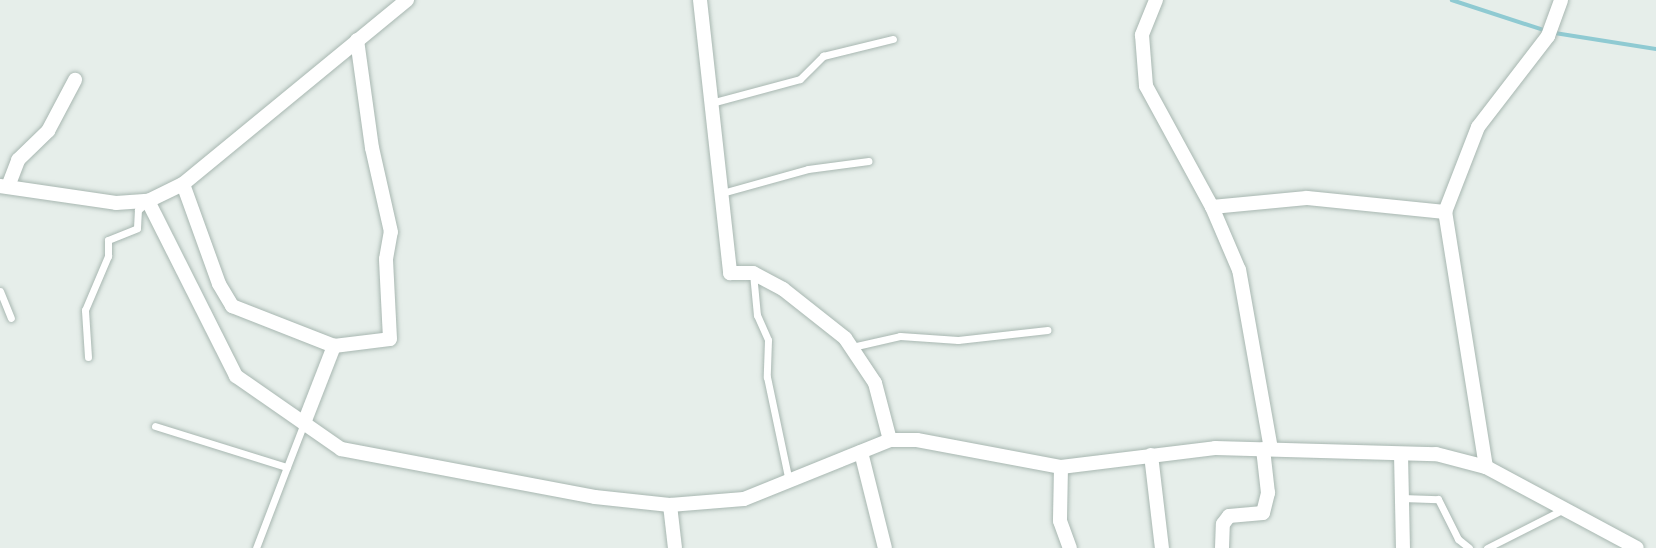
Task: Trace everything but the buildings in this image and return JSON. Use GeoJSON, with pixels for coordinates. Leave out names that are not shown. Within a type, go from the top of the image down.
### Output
{"type":"FeatureCollection","features":[{"type":"Feature","properties":{"kind":"street"},"geometry":{"type":"LineString","coordinates":[[75,80],[48,131],[18,160],[4,185],[116,203],[148,201],[183,184],[407,0]]}},
{"type":"Feature","properties":{"kind":"street"},"geometry":{"type":"LineString","coordinates":[[701,0],[730,272],[753,273],[783,289],[852,346],[875,383],[890,440]]}},
{"type":"Feature","properties":{"kind":"street"},"geometry":{"type":"LineString","coordinates":[[1156,0],[1142,35],[1146,86],[1212,207],[1239,270],[1267,449],[1268,494],[1263,513],[1229,516],[1223,524],[1222,548]]}},
{"type":"Feature","properties":{"kind":"street"},"geometry":{"type":"LineString","coordinates":[[1486,467],[1445,212],[1478,127],[1548,36],[1561,0]]}},
{"type":"Feature","properties":{"kind":"street"},"geometry":{"type":"LineString","coordinates":[[183,184],[219,284],[232,306],[334,345],[390,339],[386,259],[391,232],[372,148],[357,40]]}},
{"type":"Feature","properties":{"kind":"street"},"geometry":{"type":"LineString","coordinates":[[1212,207],[1307,198],[1445,212]]}},
{"type":"Feature","properties":{"kind":"street"},"geometry":{"type":"LineString","coordinates":[[148,201],[230,368],[255,391],[341,449],[595,497],[670,505],[744,499],[890,440],[917,440],[1061,467],[1215,448],[1436,454],[1486,467],[1637,548]]}},
{"type":"Feature","properties":{"kind":"street"},"geometry":{"type":"LineString","coordinates":[[304,423],[334,345]]}},
{"type":"Feature","properties":{"kind":"street"},"geometry":{"type":"LineString","coordinates":[[861,452],[885,548]]}},
{"type":"Feature","properties":{"kind":"street"},"geometry":{"type":"LineString","coordinates":[[1401,453],[1403,548]]}},
{"type":"Feature","properties":{"kind":"street"},"geometry":{"type":"LineString","coordinates":[[1151,455],[1162,548]]}},
{"type":"Feature","properties":{"kind":"street"},"geometry":{"type":"LineString","coordinates":[[1061,467],[1060,521],[1070,548]]}},
{"type":"Feature","properties":{"kind":"street"},"geometry":{"type":"LineString","coordinates":[[670,505],[675,548]]}},
{"type":"Feature","properties":{"kind":"lane"},"geometry":{"type":"LineString","coordinates":[[710,104],[800,79],[823,56],[893,39]]}},
{"type":"Feature","properties":{"kind":"lane"},"geometry":{"type":"LineString","coordinates":[[722,193],[808,169],[867,161]]}},
{"type":"Feature","properties":{"kind":"lane"},"geometry":{"type":"LineString","coordinates":[[88,358],[85,310],[108,256],[108,240],[137,228],[138,210],[148,201]]}},
{"type":"Feature","properties":{"kind":"lane"},"geometry":{"type":"LineString","coordinates":[[753,273],[757,315],[768,340],[767,377],[789,482]]}},
{"type":"Feature","properties":{"kind":"lane"},"geometry":{"type":"LineString","coordinates":[[0,291],[11,318]]}},
{"type":"Feature","properties":{"kind":"lane"},"geometry":{"type":"LineString","coordinates":[[852,346],[900,336],[958,340],[1047,330]]}},
{"type":"Feature","properties":{"kind":"lane"},"geometry":{"type":"LineString","coordinates":[[256,548],[304,423]]}},
{"type":"Feature","properties":{"kind":"lane"},"geometry":{"type":"LineString","coordinates":[[155,426],[287,467]]}},
{"type":"Feature","properties":{"kind":"lane"},"geometry":{"type":"LineString","coordinates":[[1402,498],[1438,499],[1458,539],[1469,548]]}},
{"type":"Feature","properties":{"kind":"lane"},"geometry":{"type":"LineString","coordinates":[[1487,548],[1564,509]]}},
{"type":"Feature","properties":{"kind":"waterway"},"geometry":{"type":"LineString","coordinates":[[1452,0],[1547,31]]}},
{"type":"Feature","properties":{"kind":"waterway"},"geometry":{"type":"LineString","coordinates":[[1555,33],[1656,49]]}}]}
